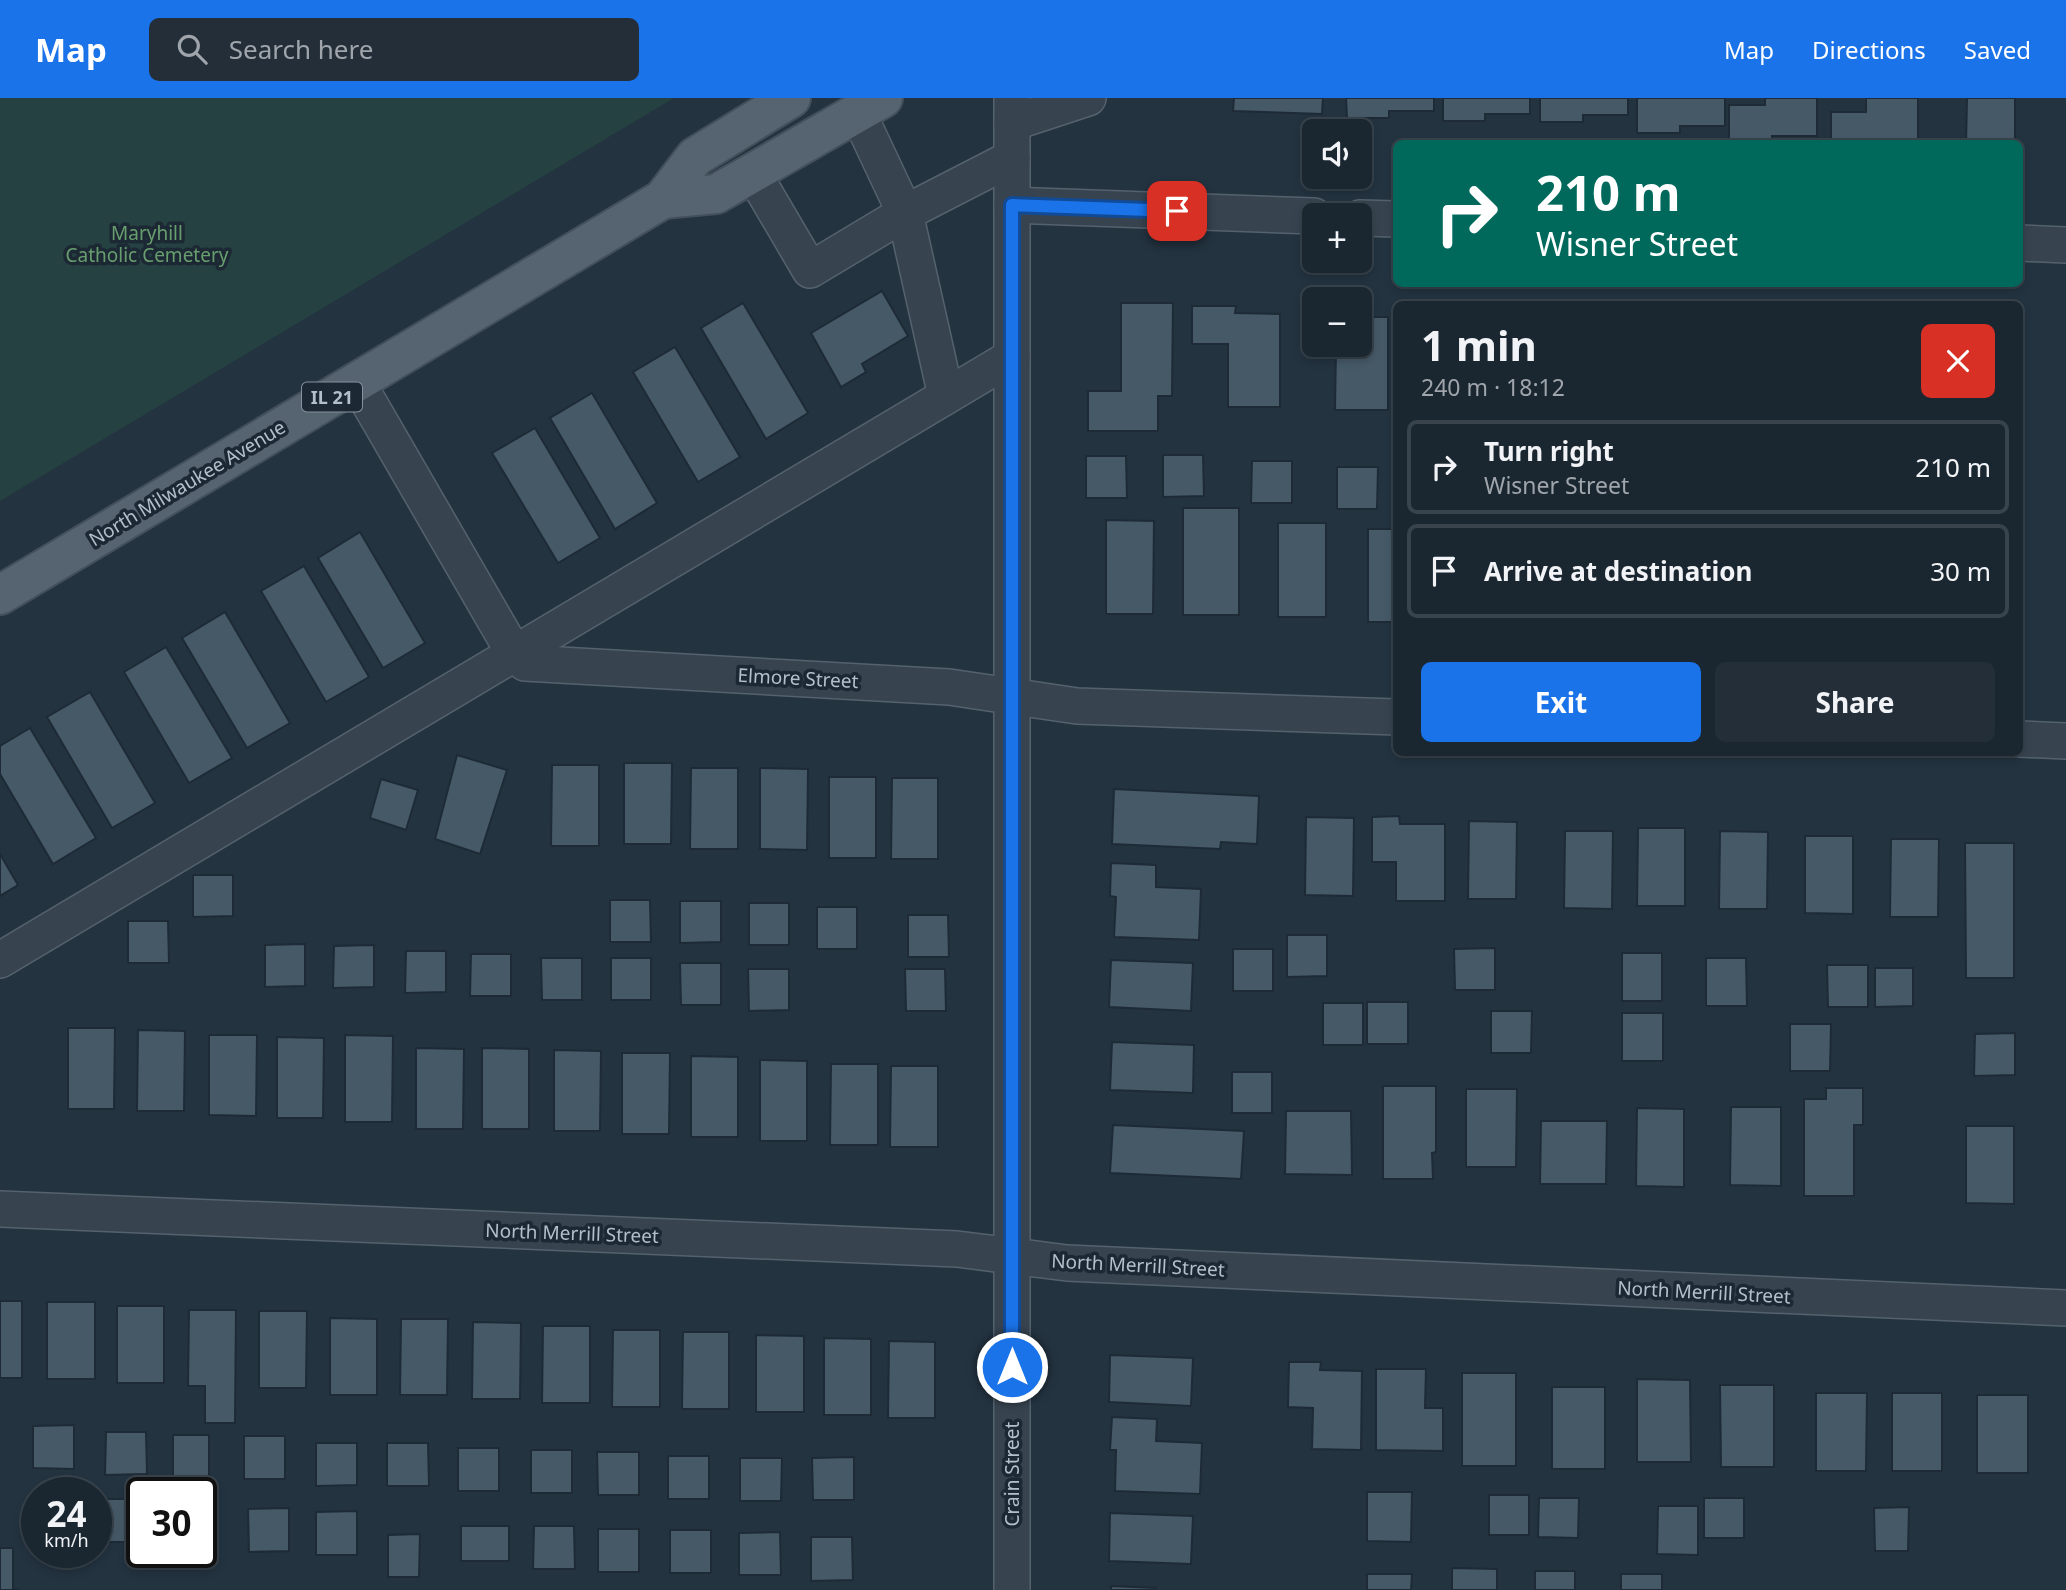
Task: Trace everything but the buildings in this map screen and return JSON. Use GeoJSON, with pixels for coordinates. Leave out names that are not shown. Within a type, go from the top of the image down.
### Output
{"type":"FeatureCollection","features":[{"type":"Feature","properties":{"kind":"main road","name":"North Milwaukee Avenue"},"geometry":{"type":"LineString","coordinates":[[0,595],[663,199],[695,157],[791,98]]}},
{"type":"Feature","properties":{"kind":"main road","name":"North Milwaukee Avenue"},"geometry":{"type":"LineString","coordinates":[[663,199],[716,194],[870,105]]}},
{"type":"Feature","properties":{"kind":"street"},"geometry":{"type":"LineString","coordinates":[[1012,111],[1088,98]]}},
{"type":"Feature","properties":{"kind":"street"},"geometry":{"type":"LineString","coordinates":[[870,105],[905,213],[946,396]]}},
{"type":"Feature","properties":{"kind":"street","name":"Crain Street"},"geometry":{"type":"LineString","coordinates":[[1012,111],[1012,1590]]}},
{"type":"Feature","properties":{"kind":"street"},"geometry":{"type":"LineString","coordinates":[[753,173],[810,270],[905,213],[1012,158]]}},
{"type":"Feature","properties":{"kind":"street"},"geometry":{"type":"LineString","coordinates":[[1012,205],[1302,216]]}},
{"type":"Feature","properties":{"kind":"street"},"geometry":{"type":"LineString","coordinates":[[1372,218],[1393,219]]}},
{"type":"Feature","properties":{"kind":"street"},"geometry":{"type":"LineString","coordinates":[[2023,243],[2066,245]]}},
{"type":"Feature","properties":{"kind":"street"},"geometry":{"type":"LineString","coordinates":[[0,960],[1012,356]]}},
{"type":"Feature","properties":{"kind":"street"},"geometry":{"type":"LineString","coordinates":[[357,382],[514,653]]}},
{"type":"Feature","properties":{"kind":"street","name":"Elmore Street"},"geometry":{"type":"LineString","coordinates":[[514,653],[524,663],[949,687],[1077,706],[1393,717]]}},
{"type":"Feature","properties":{"kind":"street"},"geometry":{"type":"LineString","coordinates":[[2023,739],[2066,741]]}},
{"type":"Feature","properties":{"kind":"street","name":"North Merrill Street"},"geometry":{"type":"LineString","coordinates":[[0,1209],[943,1249],[1067,1263],[2066,1308]]}},
{"type":"Feature","properties":{"kind":"green space","name":"Maryhill Catholic Cemetery"},"geometry":{"type":"Polygon","coordinates":[[[0,98],[674,98],[0,501],[0,98]]]}},
{"type":"Feature","properties":{"kind":"route"},"geometry":{"type":"LineString","coordinates":[[1012,1367],[1012,205],[1177,211]]}}]}
